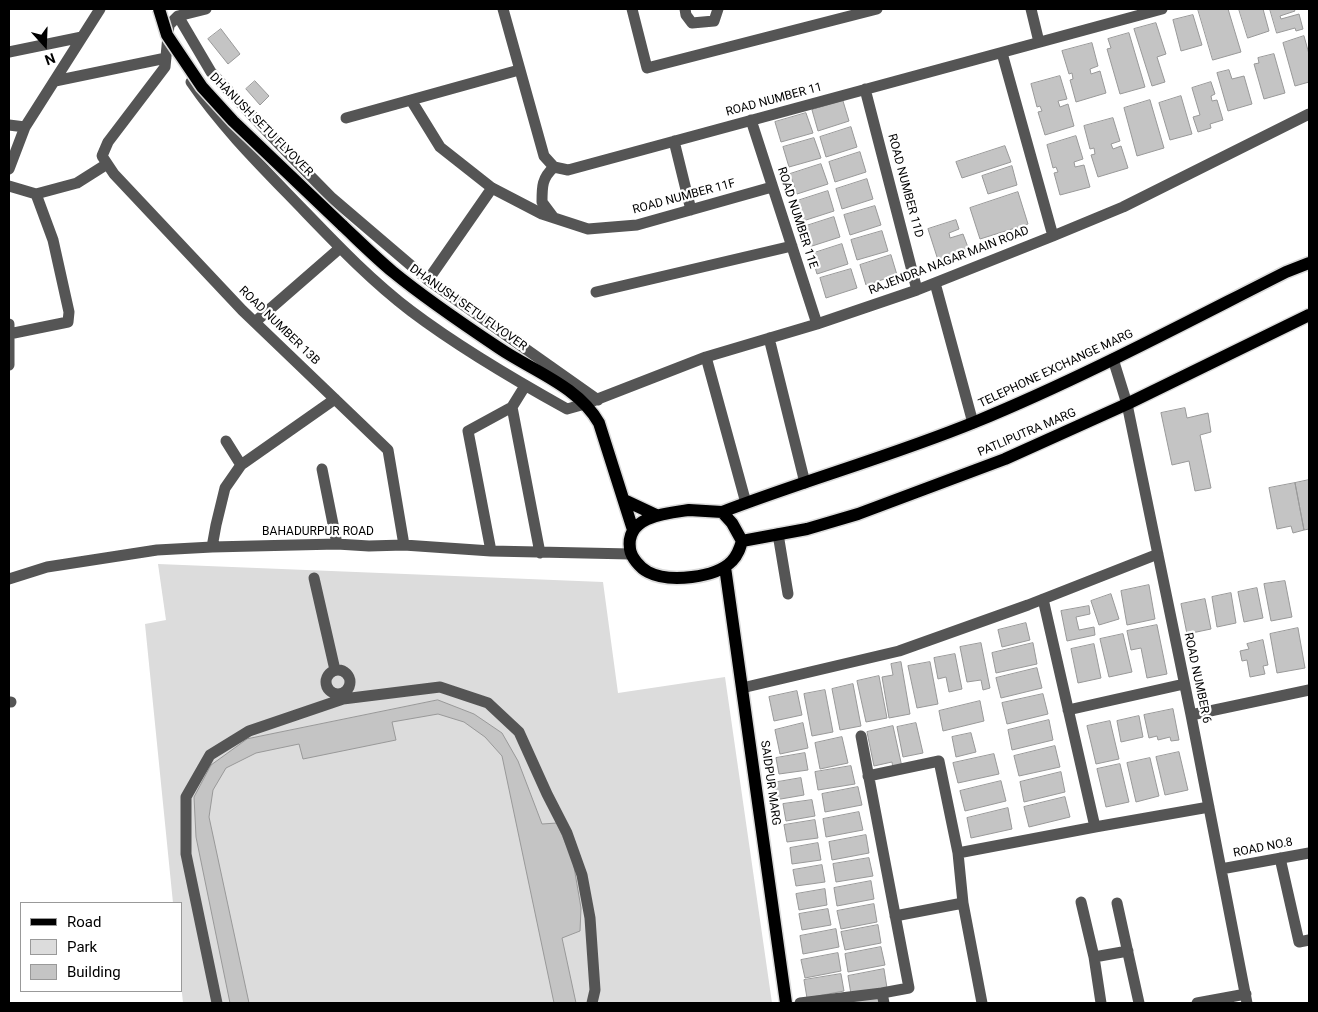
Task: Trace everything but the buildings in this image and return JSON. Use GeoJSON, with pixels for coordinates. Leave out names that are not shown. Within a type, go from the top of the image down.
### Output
{"type":"FeatureCollection","features":[{"type":"Feature","properties":{"kind":"main road","name":"DHANUSH SETU FLYOVER"},"geometry":{"type":"LineString","coordinates":[[159,9],[167,34],[202,87],[233,121],[392,272],[501,349],[587,401]]}},
{"type":"Feature","properties":{"kind":"main road","name":"TELEPHONE EXCHANGE MARG"},"geometry":{"type":"LineString","coordinates":[[722,512],[973,423],[1036,396],[1286,272],[1309,263]]}},
{"type":"Feature","properties":{"kind":"main road","name":"PATLIPUTRA MARG"},"geometry":{"type":"LineString","coordinates":[[742,541],[807,529],[850,516],[1005,459],[1126,404],[1309,315]]}},
{"type":"Feature","properties":{"kind":"main road"},"geometry":{"type":"LineString","coordinates":[[587,401],[599,423],[633,530]]}},
{"type":"Feature","properties":{"kind":"main road"},"geometry":{"type":"LineString","coordinates":[[624,500],[656,515]]}},
{"type":"Feature","properties":{"kind":"main road"},"geometry":{"type":"LineString","coordinates":[[690,510],[722,512],[732,523],[742,541],[739,552],[725,567],[709,574],[664,577],[647,572],[631,554],[629,541],[633,530],[656,515],[690,510]]}},
{"type":"Feature","properties":{"kind":"main road","name":"SAIDPUR MARG"},"geometry":{"type":"LineString","coordinates":[[725,567],[786,1003]]}},
{"type":"Feature","properties":{"kind":"street"},"geometry":{"type":"LineString","coordinates":[[9,168],[25,127],[100,9]]}},
{"type":"Feature","properties":{"kind":"street"},"geometry":{"type":"LineString","coordinates":[[9,186],[36,194],[77,183],[107,164],[102,156],[108,142],[165,68],[169,24],[178,16],[206,9]]}},
{"type":"Feature","properties":{"kind":"street"},"geometry":{"type":"LineString","coordinates":[[503,9],[544,156],[554,167],[546,175],[542,186],[542,202],[554,218]]}},
{"type":"Feature","properties":{"kind":"street"},"geometry":{"type":"LineString","coordinates":[[632,9],[647,68],[877,9]]}},
{"type":"Feature","properties":{"kind":"street"},"geometry":{"type":"LineString","coordinates":[[684,9],[692,23],[714,21],[718,9]]}},
{"type":"Feature","properties":{"kind":"street"},"geometry":{"type":"LineString","coordinates":[[1031,9],[1039,42]]}},
{"type":"Feature","properties":{"kind":"street","name":"ROAD NUMBER 11"},"geometry":{"type":"LineString","coordinates":[[554,167],[568,170],[1162,9]]}},
{"type":"Feature","properties":{"kind":"street"},"geometry":{"type":"LineString","coordinates":[[178,16],[211,72],[332,198],[428,280],[587,401]]}},
{"type":"Feature","properties":{"kind":"street"},"geometry":{"type":"LineString","coordinates":[[9,52],[82,37]]}},
{"type":"Feature","properties":{"kind":"street","name":"RAJENDRA NAGAR MAIN ROAD"},"geometry":{"type":"LineString","coordinates":[[168,46],[209,108],[260,165],[340,248],[410,310],[488,364],[567,409],[706,357],[817,324],[918,290],[1123,208],[1309,114]]}},
{"type":"Feature","properties":{"kind":"street"},"geometry":{"type":"LineString","coordinates":[[1002,53],[1053,236]]}},
{"type":"Feature","properties":{"kind":"street"},"geometry":{"type":"LineString","coordinates":[[55,81],[166,58]]}},
{"type":"Feature","properties":{"kind":"street"},"geometry":{"type":"LineString","coordinates":[[346,118],[519,70]]}},
{"type":"Feature","properties":{"kind":"street","name":"ROAD NUMBER 11D"},"geometry":{"type":"LineString","coordinates":[[865,89],[918,290]]}},
{"type":"Feature","properties":{"kind":"street","name":"ROAD NUMBER 11F"},"geometry":{"type":"LineString","coordinates":[[411,100],[440,146],[492,188],[542,214],[588,230],[636,225],[772,187]]}},
{"type":"Feature","properties":{"kind":"street","name":"ROAD NUMBER 11E"},"geometry":{"type":"LineString","coordinates":[[751,120],[817,324]]}},
{"type":"Feature","properties":{"kind":"street"},"geometry":{"type":"LineString","coordinates":[[9,126],[25,127]]}},
{"type":"Feature","properties":{"kind":"street"},"geometry":{"type":"LineString","coordinates":[[674,141],[691,210]]}},
{"type":"Feature","properties":{"kind":"street","name":"ROAD NUMBER 13B"},"geometry":{"type":"LineString","coordinates":[[107,164],[114,174],[255,322],[388,450],[404,546]]}},
{"type":"Feature","properties":{"kind":"street"},"geometry":{"type":"LineString","coordinates":[[428,280],[492,188]]}},
{"type":"Feature","properties":{"kind":"street"},"geometry":{"type":"LineString","coordinates":[[9,334],[68,322],[69,312],[53,240],[36,194]]}},
{"type":"Feature","properties":{"kind":"street"},"geometry":{"type":"LineString","coordinates":[[596,292],[792,246]]}},
{"type":"Feature","properties":{"kind":"street"},"geometry":{"type":"LineString","coordinates":[[255,322],[340,248]]}},
{"type":"Feature","properties":{"kind":"street"},"geometry":{"type":"LineString","coordinates":[[935,283],[973,423]]}},
{"type":"Feature","properties":{"kind":"street"},"geometry":{"type":"LineString","coordinates":[[9,324],[9,365]]}},
{"type":"Feature","properties":{"kind":"street"},"geometry":{"type":"LineString","coordinates":[[769,338],[805,483]]}},
{"type":"Feature","properties":{"kind":"street"},"geometry":{"type":"LineString","coordinates":[[706,357],[746,503]]}},
{"type":"Feature","properties":{"kind":"street","name":"ROAD NUMBER 6"},"geometry":{"type":"LineString","coordinates":[[1113,359],[1126,404],[1158,554],[1246,999]]}},
{"type":"Feature","properties":{"kind":"street"},"geometry":{"type":"LineString","coordinates":[[491,551],[468,431],[512,407],[525,386]]}},
{"type":"Feature","properties":{"kind":"street"},"geometry":{"type":"LineString","coordinates":[[212,546],[225,488],[241,465],[335,399]]}},
{"type":"Feature","properties":{"kind":"street"},"geometry":{"type":"LineString","coordinates":[[512,407],[540,553]]}},
{"type":"Feature","properties":{"kind":"street"},"geometry":{"type":"LineString","coordinates":[[226,441],[241,465]]}},
{"type":"Feature","properties":{"kind":"street"},"geometry":{"type":"LineString","coordinates":[[322,469],[338,544]]}},
{"type":"Feature","properties":{"kind":"street"},"geometry":{"type":"LineString","coordinates":[[778,534],[788,594]]}},
{"type":"Feature","properties":{"kind":"street","name":"BAHADURPUR ROAD"},"geometry":{"type":"LineString","coordinates":[[9,579],[56,565],[157,550],[212,546],[338,544],[540,553],[631,554]]}},
{"type":"Feature","properties":{"kind":"street"},"geometry":{"type":"LineString","coordinates":[[742,688],[899,651],[1043,599],[1158,554]]}},
{"type":"Feature","properties":{"kind":"street"},"geometry":{"type":"LineString","coordinates":[[314,578],[335,670]]}},
{"type":"Feature","properties":{"kind":"street"},"geometry":{"type":"LineString","coordinates":[[1043,599],[1095,827]]}},
{"type":"Feature","properties":{"kind":"street"},"geometry":{"type":"LineString","coordinates":[[335,670],[345,671],[350,678],[351,682],[348,689],[342,696],[330,691],[326,684],[327,676],[335,670]]}},
{"type":"Feature","properties":{"kind":"street"},"geometry":{"type":"LineString","coordinates":[[1068,710],[1184,684]]}},
{"type":"Feature","properties":{"kind":"street"},"geometry":{"type":"LineString","coordinates":[[217,1003],[186,854],[186,797],[210,755],[249,731],[342,696],[440,687],[488,703],[519,732],[547,794],[567,832],[582,875],[590,918],[595,990],[592,1003]]}},
{"type":"Feature","properties":{"kind":"street"},"geometry":{"type":"LineString","coordinates":[[1191,715],[1309,690]]}},
{"type":"Feature","properties":{"kind":"street"},"geometry":{"type":"LineString","coordinates":[[800,1003],[883,998],[909,988],[861,736]]}},
{"type":"Feature","properties":{"kind":"street"},"geometry":{"type":"LineString","coordinates":[[868,776],[939,761],[958,853],[963,903],[982,1003]]}},
{"type":"Feature","properties":{"kind":"street"},"geometry":{"type":"LineString","coordinates":[[958,853],[1209,807]]}},
{"type":"Feature","properties":{"kind":"street","name":"ROAD NO.8"},"geometry":{"type":"LineString","coordinates":[[1221,870],[1309,853]]}},
{"type":"Feature","properties":{"kind":"street"},"geometry":{"type":"LineString","coordinates":[[1280,858],[1299,942],[1309,940]]}},
{"type":"Feature","properties":{"kind":"street"},"geometry":{"type":"LineString","coordinates":[[1081,902],[1094,957],[1101,1003]]}},
{"type":"Feature","properties":{"kind":"street"},"geometry":{"type":"LineString","coordinates":[[895,916],[963,903]]}},
{"type":"Feature","properties":{"kind":"street"},"geometry":{"type":"LineString","coordinates":[[1117,903],[1139,1003]]}},
{"type":"Feature","properties":{"kind":"street"},"geometry":{"type":"LineString","coordinates":[[1094,957],[1128,951]]}},
{"type":"Feature","properties":{"kind":"street"},"geometry":{"type":"LineString","coordinates":[[1197,1003],[1246,999]]}},
{"type":"Feature","properties":{"kind":"green space"},"geometry":{"type":"Polygon","coordinates":[[[158,564],[603,582],[618,693],[725,677],[772,1003],[183,1003],[182,902],[173,902],[145,624],[166,620],[158,564]]]}}]}
